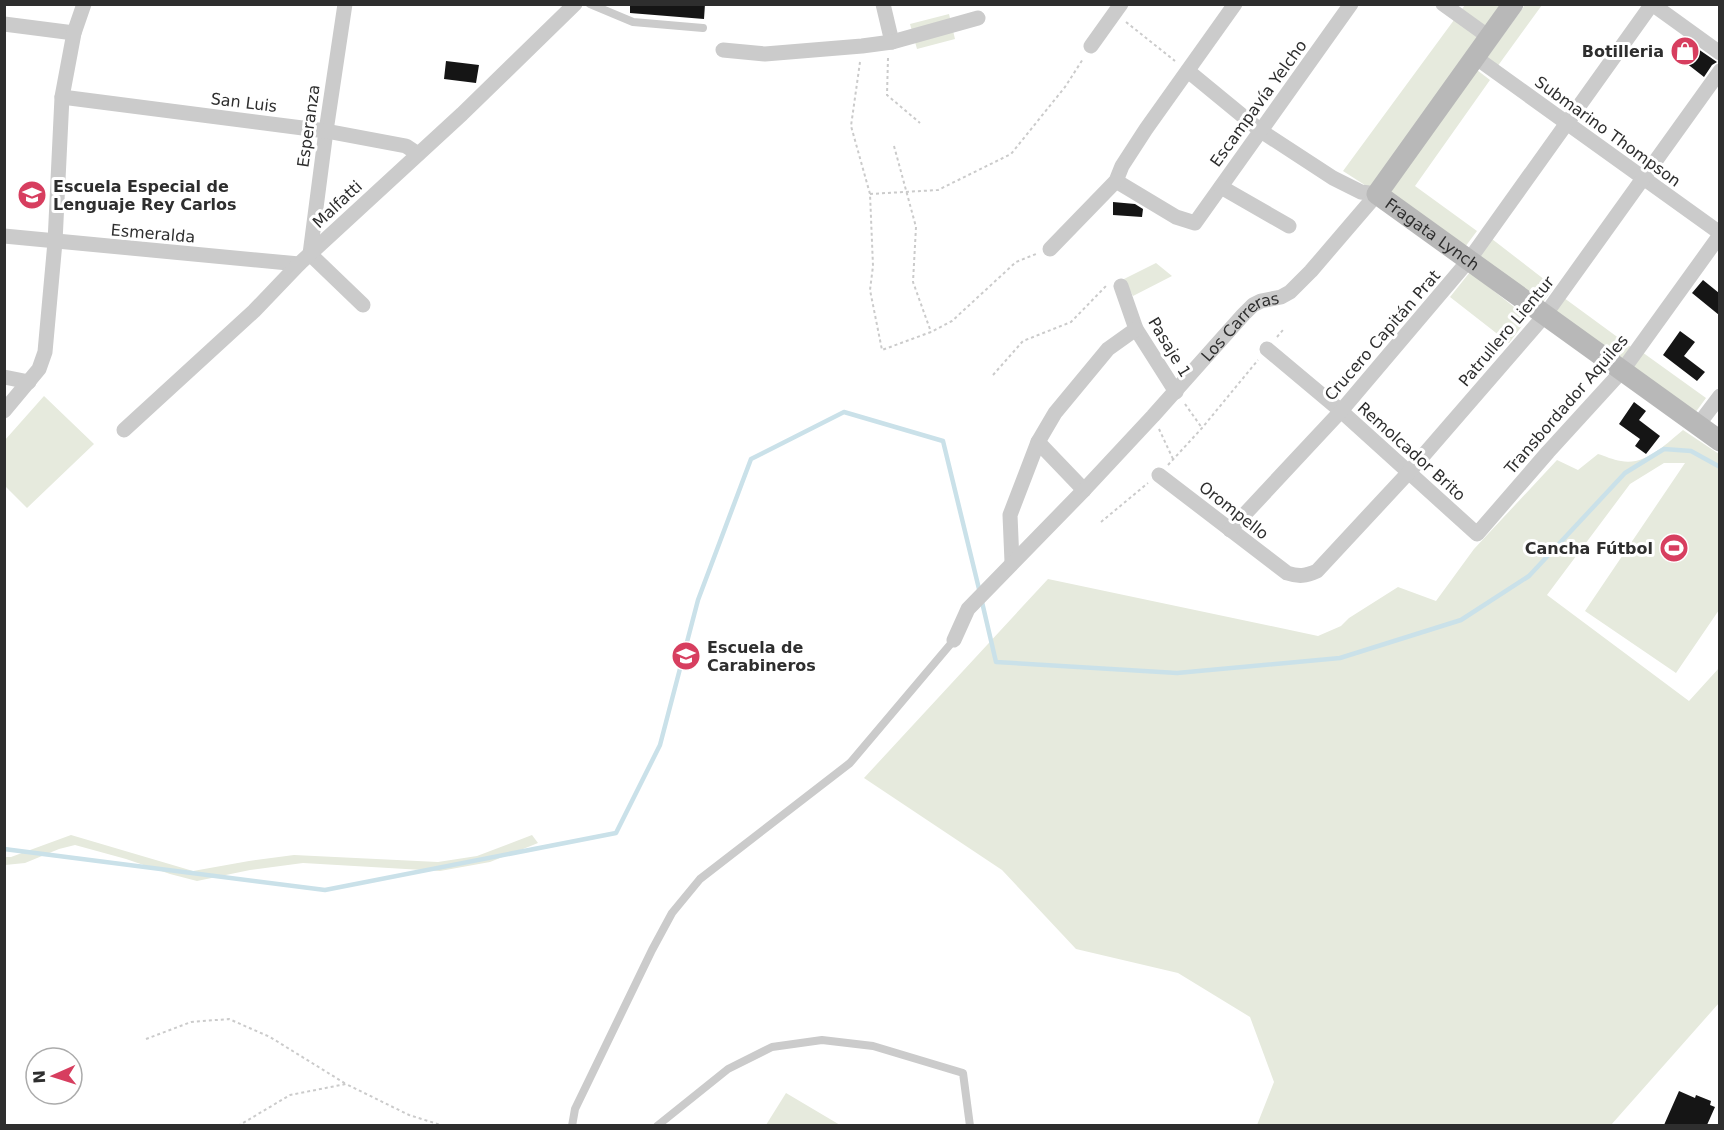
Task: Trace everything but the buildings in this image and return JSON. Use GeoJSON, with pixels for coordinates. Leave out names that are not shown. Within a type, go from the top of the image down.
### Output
{"type":"FeatureCollection","features":[{"type":"Feature","properties":{"kind":"street"},"geometry":{"type":"LineString","coordinates":[[4,411],[39,369],[45,352],[55,242],[62,97],[74,33],[84,4]]}},
{"type":"Feature","properties":{"kind":"street","name":"Esperanza"},"geometry":{"type":"LineString","coordinates":[[304,259],[345,4]]}},
{"type":"Feature","properties":{"kind":"street","name":"Malfatti"},"geometry":{"type":"LineString","coordinates":[[124,430],[254,311],[304,259],[462,114],[574,4]]}},
{"type":"Feature","properties":{"kind":"street"},"geometry":{"type":"LineString","coordinates":[[883,4],[890,43]]}},
{"type":"Feature","properties":{"kind":"street"},"geometry":{"type":"LineString","coordinates":[[1050,249],[1116,181],[1122,166],[1146,129],[1235,4]]}},
{"type":"Feature","properties":{"kind":"street","name":"Escampavía Yelcho"},"geometry":{"type":"LineString","coordinates":[[1116,181],[1176,218],[1195,223],[1351,4]]}},
{"type":"Feature","properties":{"kind":"street"},"geometry":{"type":"LineString","coordinates":[[1443,4],[1489,37]]}},
{"type":"Feature","properties":{"kind":"street","name":"Los Carreras"},"geometry":{"type":"LineString","coordinates":[[954,640],[968,609],[1176,392],[1253,305],[1290,292],[1311,271],[1377,194],[1513,4]]}},
{"type":"Feature","properties":{"kind":"street"},"geometry":{"type":"LineString","coordinates":[[1652,4],[1719,53]]}},
{"type":"Feature","properties":{"kind":"street","name":"Crucero Capitán Prat"},"geometry":{"type":"LineString","coordinates":[[1230,530],[1341,411],[1469,260],[1652,4]]}},
{"type":"Feature","properties":{"kind":"street"},"geometry":{"type":"LineString","coordinates":[[1091,46],[1118,9]]}},
{"type":"Feature","properties":{"kind":"street"},"geometry":{"type":"LineString","coordinates":[[723,50],[765,54],[890,43],[978,18]]}},
{"type":"Feature","properties":{"kind":"street"},"geometry":{"type":"LineString","coordinates":[[4,24],[74,33]]}},
{"type":"Feature","properties":{"kind":"street","name":"Submarino Thompson"},"geometry":{"type":"LineString","coordinates":[[1475,57],[1719,234]]}},
{"type":"Feature","properties":{"kind":"street","name":"Fragata Lynch"},"geometry":{"type":"LineString","coordinates":[[1188,71],[1261,130],[1333,178],[1361,192],[1377,194],[1719,441]]}},
{"type":"Feature","properties":{"kind":"street","name":"Patrullero Lientur"},"geometry":{"type":"LineString","coordinates":[[1287,573],[1307,576],[1317,571],[1409,472],[1545,315],[1719,71]]}},
{"type":"Feature","properties":{"kind":"street","name":"San Luis"},"geometry":{"type":"LineString","coordinates":[[62,97],[326,131],[406,146],[418,154]]}},
{"type":"Feature","properties":{"kind":"street"},"geometry":{"type":"LineString","coordinates":[[1221,187],[1289,226]]}},
{"type":"Feature","properties":{"kind":"street","name":"Transbordador Aquiles"},"geometry":{"type":"LineString","coordinates":[[1477,534],[1622,371],[1719,234]]}},
{"type":"Feature","properties":{"kind":"street","name":"Esmeralda"},"geometry":{"type":"LineString","coordinates":[[4,236],[55,242],[304,259]]}},
{"type":"Feature","properties":{"kind":"street"},"geometry":{"type":"LineString","coordinates":[[304,259],[363,305]]}},
{"type":"Feature","properties":{"kind":"street","name":"Pasaje 1"},"geometry":{"type":"LineString","coordinates":[[1121,286],[1136,329],[1176,392]]}},
{"type":"Feature","properties":{"kind":"street"},"geometry":{"type":"LineString","coordinates":[[1012,562],[1010,515],[1038,442],[1055,413],[1108,349],[1136,329]]}},
{"type":"Feature","properties":{"kind":"street","name":"Remolcador Brito"},"geometry":{"type":"LineString","coordinates":[[1267,349],[1341,411],[1477,534]]}},
{"type":"Feature","properties":{"kind":"street"},"geometry":{"type":"LineString","coordinates":[[4,377],[29,382]]}},
{"type":"Feature","properties":{"kind":"street"},"geometry":{"type":"LineString","coordinates":[[1698,425],[1719,396]]}},
{"type":"Feature","properties":{"kind":"street"},"geometry":{"type":"LineString","coordinates":[[1038,442],[1084,490]]}},
{"type":"Feature","properties":{"kind":"street","name":"Orompello"},"geometry":{"type":"LineString","coordinates":[[1159,475],[1287,573]]}},
{"type":"Feature","properties":{"kind":"lane"},"geometry":{"type":"LineString","coordinates":[[590,4],[633,22],[703,28]]}},
{"type":"Feature","properties":{"kind":"lane"},"geometry":{"type":"LineString","coordinates":[[572,1125],[575,1109],[672,913],[700,879],[850,763],[954,640]]}},
{"type":"Feature","properties":{"kind":"lane"},"geometry":{"type":"LineString","coordinates":[[657,1125],[728,1069],[772,1047],[822,1040],[873,1046],[963,1073],[970,1125]]}},
{"type":"Feature","properties":{"kind":"path"},"geometry":{"type":"LineString","coordinates":[[1118,9],[1188,71]]}},
{"type":"Feature","properties":{"kind":"path"},"geometry":{"type":"LineString","coordinates":[[890,43],[887,94],[920,123]]}},
{"type":"Feature","properties":{"kind":"path"},"geometry":{"type":"LineString","coordinates":[[862,46],[851,126],[870,194],[873,266],[870,290],[882,350],[931,332],[952,321],[1016,262],[1050,249]]}},
{"type":"Feature","properties":{"kind":"path"},"geometry":{"type":"LineString","coordinates":[[870,194],[938,190],[1011,154],[1065,87],[1091,46]]}},
{"type":"Feature","properties":{"kind":"path"},"geometry":{"type":"LineString","coordinates":[[894,146],[916,227],[914,282],[931,332]]}},
{"type":"Feature","properties":{"kind":"path"},"geometry":{"type":"LineString","coordinates":[[993,375],[1023,341],[1071,322],[1106,286],[1121,286]]}},
{"type":"Feature","properties":{"kind":"path"},"geometry":{"type":"LineString","coordinates":[[1101,522],[1159,475],[1202,428],[1283,330]]}},
{"type":"Feature","properties":{"kind":"path"},"geometry":{"type":"LineString","coordinates":[[1176,392],[1202,428]]}},
{"type":"Feature","properties":{"kind":"path"},"geometry":{"type":"LineString","coordinates":[[1153,416],[1173,459]]}},
{"type":"Feature","properties":{"kind":"path"},"geometry":{"type":"LineString","coordinates":[[146,1039],[191,1022],[229,1019],[270,1037],[346,1084],[409,1115],[444,1125]]}},
{"type":"Feature","properties":{"kind":"path"},"geometry":{"type":"LineString","coordinates":[[238,1125],[290,1095],[346,1084]]}},
{"type":"Feature","properties":{"kind":"shaded area"},"geometry":{"type":"Polygon","coordinates":[[[1465,5],[1505,5],[1371,189],[1343,171],[1465,5]]]}},
{"type":"Feature","properties":{"kind":"shaded area"},"geometry":{"type":"Polygon","coordinates":[[[1525,5],[1542,5],[1497,67],[1486,59],[1525,5]]]}},
{"type":"Feature","properties":{"kind":"shaded area"},"geometry":{"type":"Polygon","coordinates":[[[949,14],[955,39],[917,49],[910,24],[949,14]]]}},
{"type":"Feature","properties":{"kind":"shaded area"},"geometry":{"type":"Polygon","coordinates":[[[1477,70],[1490,80],[1415,186],[1477,231],[1465,247],[1390,193],[1477,70]]]}},
{"type":"Feature","properties":{"kind":"shaded area"},"geometry":{"type":"Polygon","coordinates":[[[1492,239],[1554,287],[1539,308],[1477,260],[1492,239]]]}},
{"type":"Feature","properties":{"kind":"shaded area"},"geometry":{"type":"Polygon","coordinates":[[[1156,263],[1172,276],[1133,296],[1124,279],[1156,263]]]}},
{"type":"Feature","properties":{"kind":"shaded area"},"geometry":{"type":"Polygon","coordinates":[[[1470,272],[1528,318],[1509,343],[1450,297],[1470,272]]]}},
{"type":"Feature","properties":{"kind":"shaded area"},"geometry":{"type":"Polygon","coordinates":[[[1560,295],[1631,347],[1619,364],[1547,313],[1560,295]]]}},
{"type":"Feature","properties":{"kind":"shaded area"},"geometry":{"type":"Polygon","coordinates":[[[1642,352],[1706,398],[1695,413],[1631,368],[1642,352]]]}},
{"type":"Feature","properties":{"kind":"shaded area"},"geometry":{"type":"Polygon","coordinates":[[[44,396],[94,444],[27,508],[5,486],[5,440],[44,396]]]}},
{"type":"Feature","properties":{"kind":"shaded area"},"geometry":{"type":"Polygon","coordinates":[[[1683,430],[1719,454],[1719,610],[1676,673],[1585,611],[1685,463],[1664,463],[1630,484],[1547,595],[1689,701],[1719,668],[1719,1003],[1611,1125],[1257,1125],[1274,1082],[1250,1017],[1178,973],[1076,949],[1002,870],[864,778],[1048,579],[1318,636],[1341,626],[1349,618],[1398,587],[1436,601],[1474,549],[1557,460],[1578,470],[1598,454],[1630,462],[1655,453],[1683,430]]]}},
{"type":"Feature","properties":{"kind":"shaded area"},"geometry":{"type":"Polygon","coordinates":[[[71,835],[193,871],[294,855],[438,862],[477,856],[532,835],[538,843],[490,862],[440,871],[303,863],[250,870],[197,881],[75,845],[25,863],[5,865],[5,857],[11,857],[71,835]]]}},
{"type":"Feature","properties":{"kind":"shaded area"},"geometry":{"type":"Polygon","coordinates":[[[786,1093],[840,1125],[766,1125],[786,1093]]]}},
{"type":"Feature","properties":{"kind":"waterway"},"geometry":{"type":"LineString","coordinates":[[4,849],[325,890],[616,833],[660,745],[698,600],[751,459],[844,412],[943,441],[980,593]]}},
{"type":"Feature","properties":{"kind":"waterway"},"geometry":{"type":"LineString","coordinates":[[982,602],[996,662],[1177,673],[1340,658],[1461,620],[1529,576],[1625,473],[1664,449],[1691,451],[1720,467]]}},
{"type":"Feature","properties":{"kind":"place","name":"Botilleria"},"geometry":{"type":"Point","coordinates":[1685,51]}},
{"type":"Feature","properties":{"kind":"place","name":"Escuela Especial de Lenguaje Rey Carlos"},"geometry":{"type":"Point","coordinates":[32,195]}},
{"type":"Feature","properties":{"kind":"place","name":"Cancha Fútbol"},"geometry":{"type":"Point","coordinates":[1674,548]}},
{"type":"Feature","properties":{"kind":"place","name":"Escuela de Carabineros"},"geometry":{"type":"Point","coordinates":[686,656]}}]}
